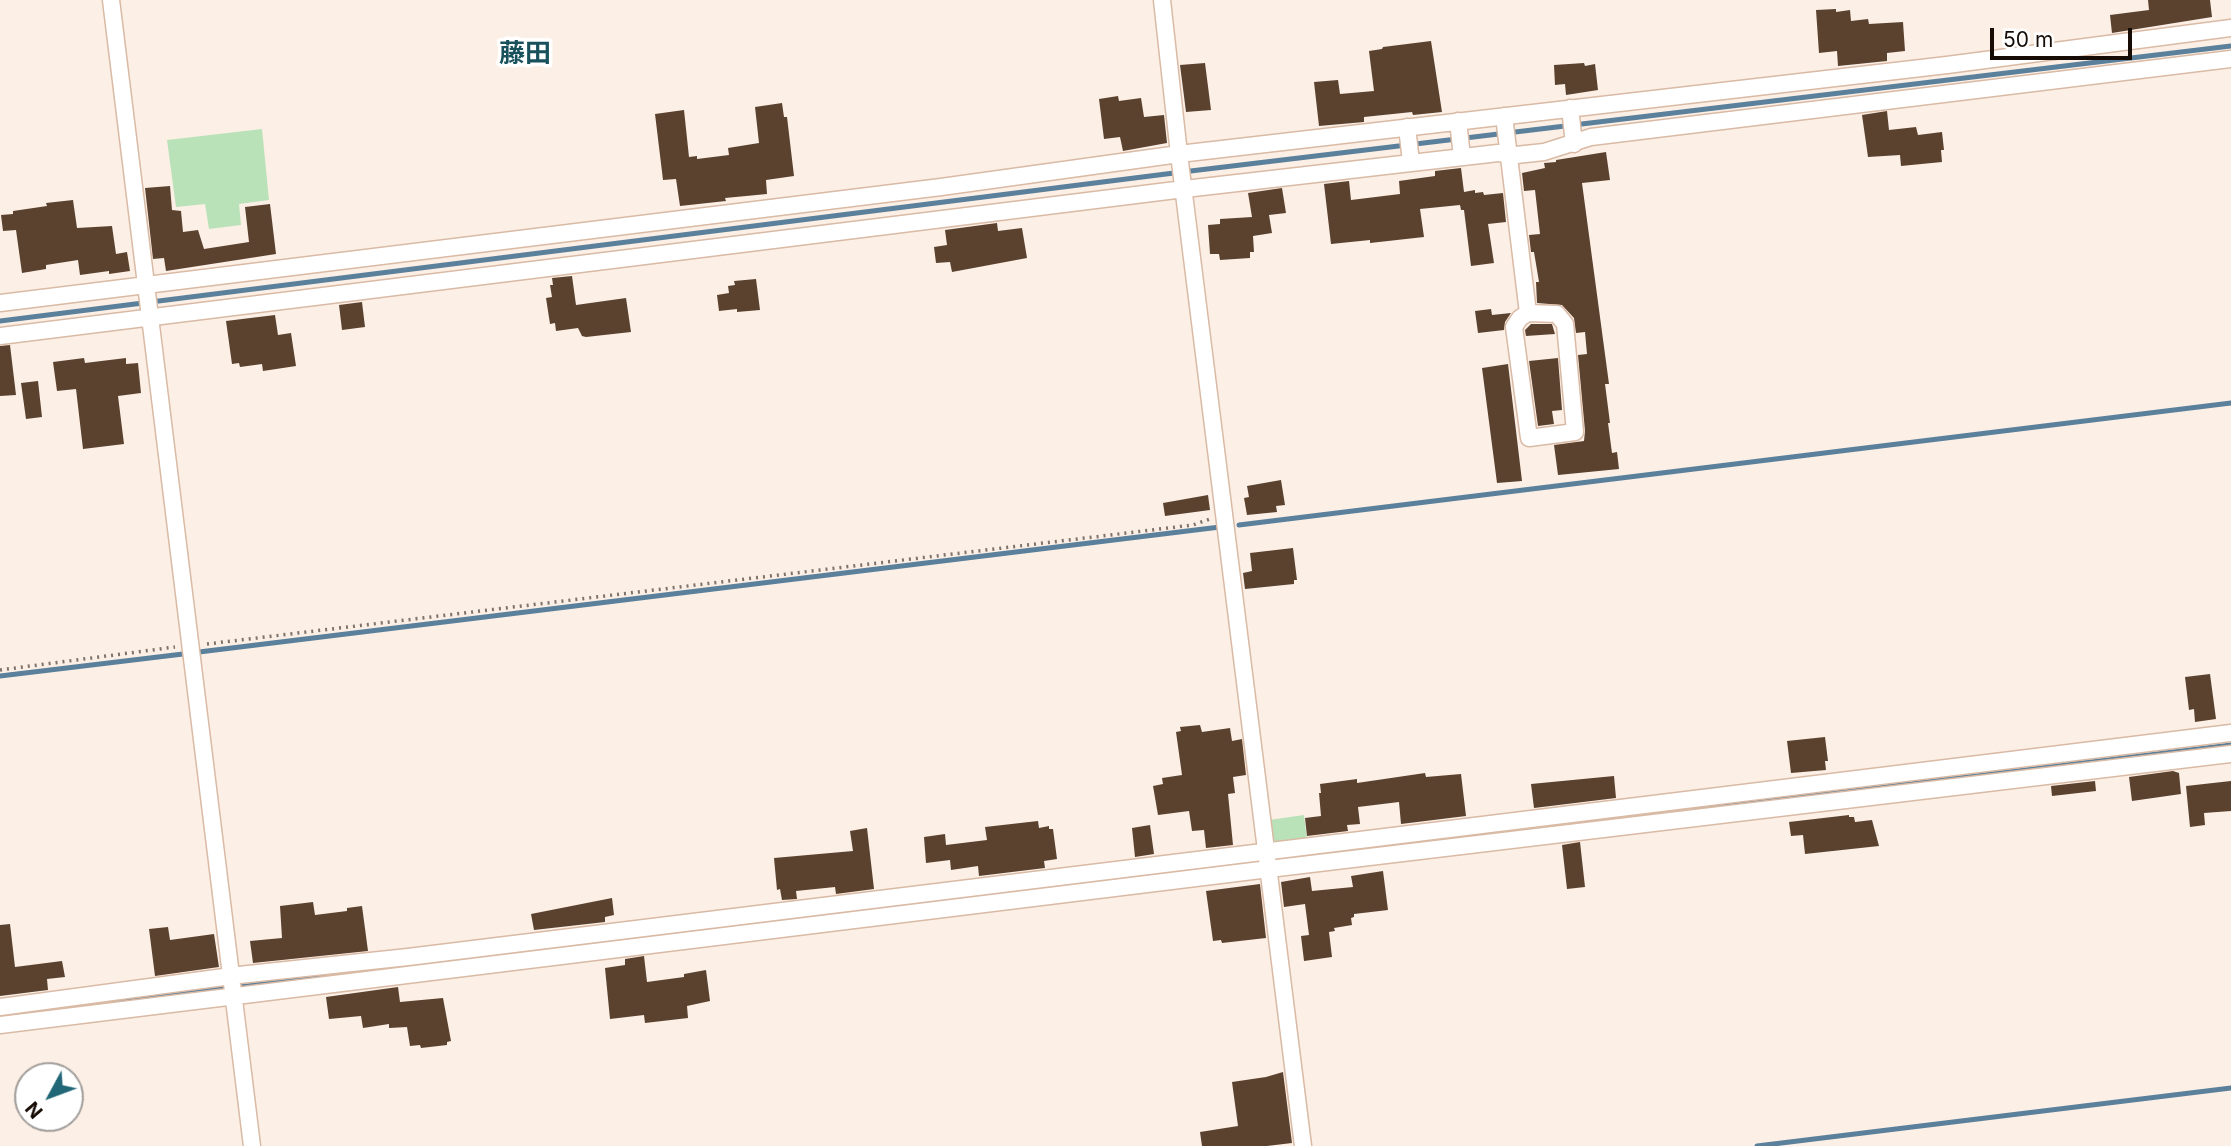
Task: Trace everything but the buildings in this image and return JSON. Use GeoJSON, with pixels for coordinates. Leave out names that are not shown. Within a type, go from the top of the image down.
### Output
{"type":"FeatureCollection","features":[{"type":"Feature","properties":{"kind":"street"},"geometry":{"type":"LineString","coordinates":[[111,0],[252,1146]]}},
{"type":"Feature","properties":{"kind":"street"},"geometry":{"type":"LineString","coordinates":[[1162,0],[1303,1146]]}},
{"type":"Feature","properties":{"kind":"street"},"geometry":{"type":"LineString","coordinates":[[0,303],[147,301],[1182,172],[1572,127],[1947,65],[2231,28]]}},
{"type":"Feature","properties":{"kind":"street"},"geometry":{"type":"LineString","coordinates":[[1572,127],[1591,137],[2231,60]]}},
{"type":"Feature","properties":{"kind":"street"},"geometry":{"type":"LineString","coordinates":[[0,336],[147,301],[941,187],[1182,172],[1505,134],[1544,152],[1572,127]]}},
{"type":"Feature","properties":{"kind":"street"},"geometry":{"type":"LineString","coordinates":[[1505,134],[1528,313]]}},
{"type":"Feature","properties":{"kind":"street"},"geometry":{"type":"LineString","coordinates":[[1528,313],[1557,314],[1565,324],[1575,432],[1529,438],[1514,327],[1520,318],[1528,313]]}},
{"type":"Feature","properties":{"kind":"street"},"geometry":{"type":"LineString","coordinates":[[1268,860],[2231,733]]}},
{"type":"Feature","properties":{"kind":"street"},"geometry":{"type":"LineString","coordinates":[[0,1025],[408,957],[2231,754]]}},
{"type":"Feature","properties":{"kind":"street"},"geometry":{"type":"LineString","coordinates":[[0,1007],[232,987]]}},
{"type":"Feature","properties":{"kind":"path"},"geometry":{"type":"LineString","coordinates":[[0,670],[1193,525],[1213,518],[1224,510]]}},
{"type":"Feature","properties":{"kind":"green space"},"geometry":{"type":"Polygon","coordinates":[[[262,129],[269,200],[239,204],[241,225],[209,229],[205,204],[176,207],[167,140],[262,129]]]}},
{"type":"Feature","properties":{"kind":"green space"},"geometry":{"type":"Polygon","coordinates":[[[1304,815],[1307,839],[1275,844],[1271,840],[1269,820],[1304,815]]]}},
{"type":"Feature","properties":{"kind":"waterway"},"geometry":{"type":"LineString","coordinates":[[0,321],[1174,173],[2231,46]]}},
{"type":"Feature","properties":{"kind":"waterway"},"geometry":{"type":"LineString","coordinates":[[1239,525],[2231,403]]}},
{"type":"Feature","properties":{"kind":"waterway"},"geometry":{"type":"LineString","coordinates":[[199,652],[1220,527]]}},
{"type":"Feature","properties":{"kind":"waterway"},"geometry":{"type":"LineString","coordinates":[[0,676],[183,654]]}},
{"type":"Feature","properties":{"kind":"waterway"},"geometry":{"type":"LineString","coordinates":[[0,1016],[2231,745]]}},
{"type":"Feature","properties":{"kind":"waterway"},"geometry":{"type":"LineString","coordinates":[[1757,1146],[2231,1088]]}},
{"type":"Feature","properties":{"kind":"district","name":"藤田"},"geometry":{"type":"Point","coordinates":[525,54]}}]}
